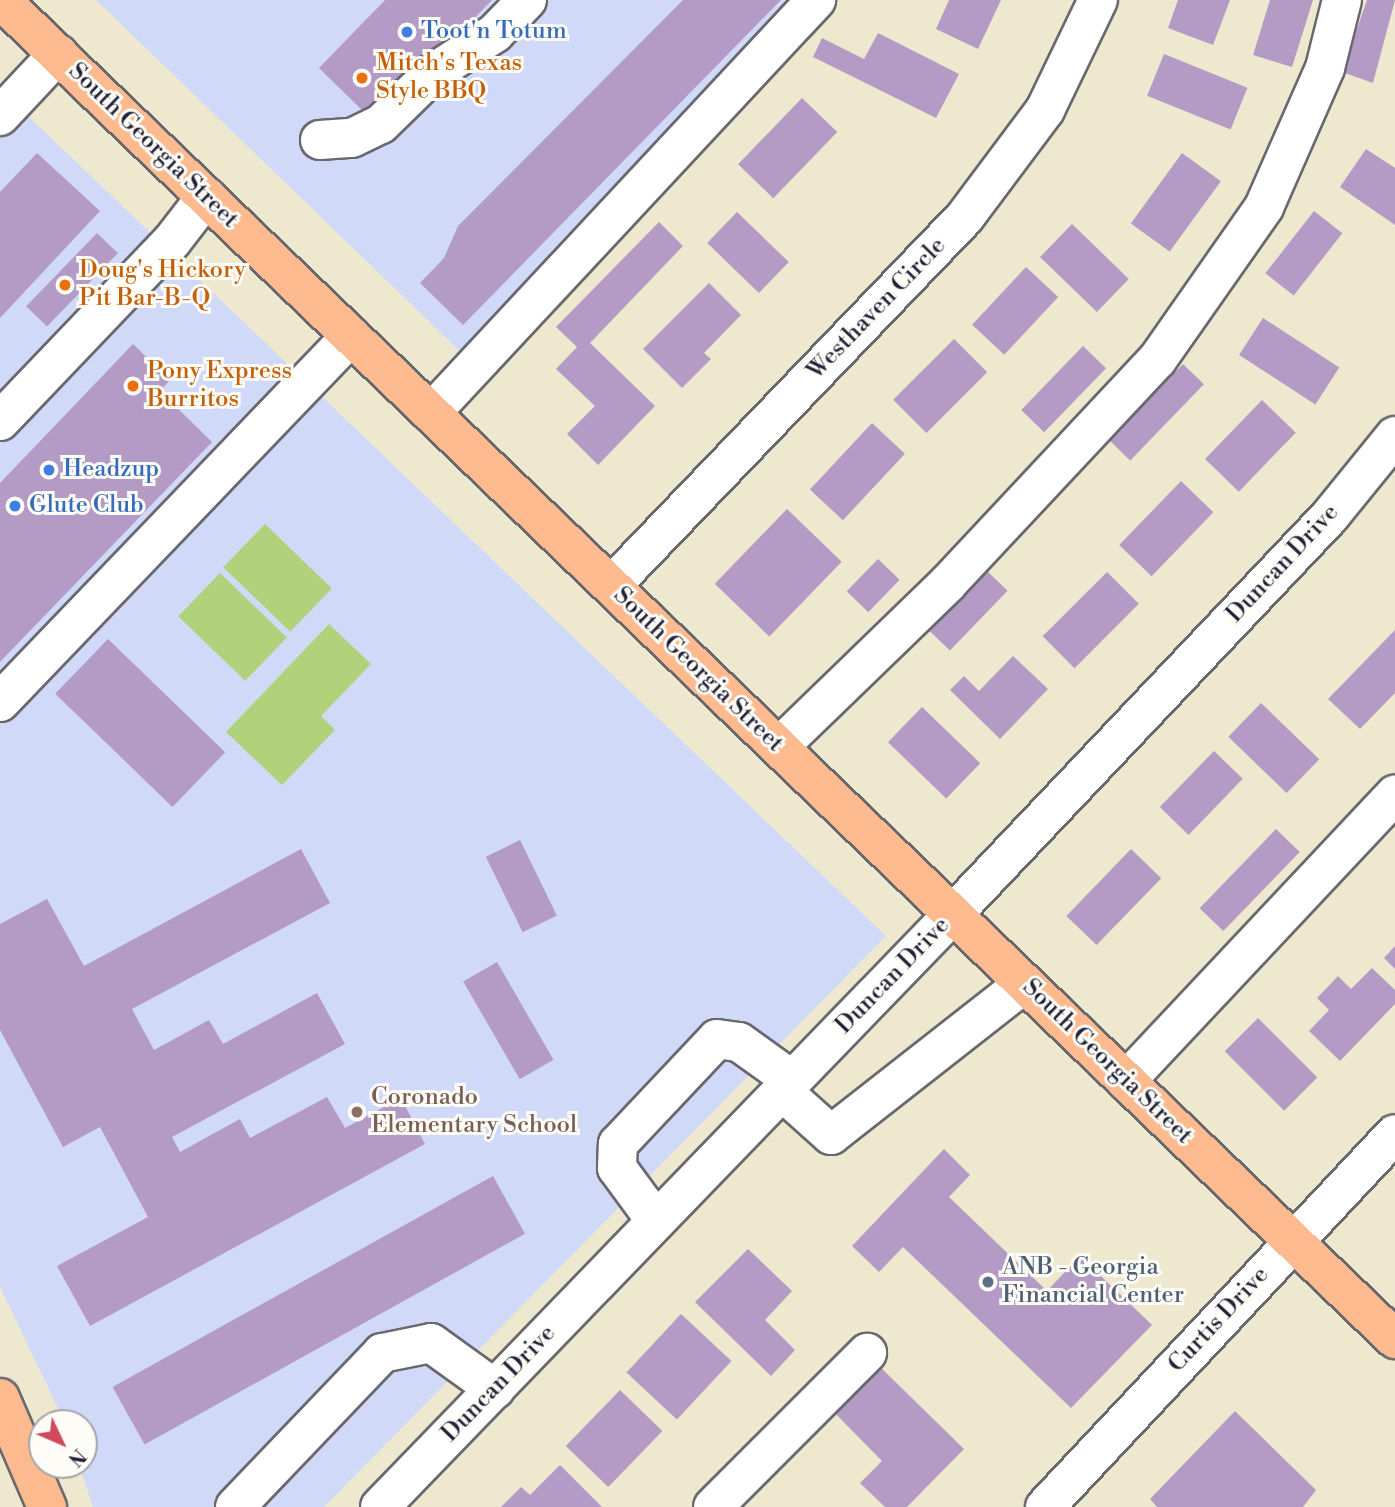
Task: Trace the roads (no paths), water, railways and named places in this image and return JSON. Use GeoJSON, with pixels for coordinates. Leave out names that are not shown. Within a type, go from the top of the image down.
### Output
{"type":"FeatureCollection","features":[{"type":"Feature","properties":{"kind":"main road","name":"South Georgia Street"},"geometry":{"type":"LineString","coordinates":[[1,0],[1395,1339]]}},
{"type":"Feature","properties":{"kind":"main road"},"geometry":{"type":"LineString","coordinates":[[4,1419],[47,1507]]}},
{"type":"Feature","properties":{"kind":"street"},"geometry":{"type":"LineString","coordinates":[[320,140],[352,138],[381,124],[433,73],[495,33],[527,0]]}},
{"type":"Feature","properties":{"kind":"street"},"geometry":{"type":"LineString","coordinates":[[431,413],[816,0]]}},
{"type":"Feature","properties":{"kind":"street","name":"Westhaven Circle"},"geometry":{"type":"LineString","coordinates":[[611,586],[965,217],[1045,110],[1098,0]]}},
{"type":"Feature","properties":{"kind":"street"},"geometry":{"type":"LineString","coordinates":[[779,747],[948,583],[1157,360],[1264,207],[1325,68],[1342,0]]}},
{"type":"Feature","properties":{"kind":"street"},"geometry":{"type":"LineString","coordinates":[[0,116],[58,54]]}},
{"type":"Feature","properties":{"kind":"street"},"geometry":{"type":"LineString","coordinates":[[3,412],[172,241],[206,197]]}},
{"type":"Feature","properties":{"kind":"street"},"geometry":{"type":"LineString","coordinates":[[0,702],[351,336]]}},
{"type":"Feature","properties":{"kind":"street","name":"Duncan Drive"},"geometry":{"type":"LineString","coordinates":[[380,1507],[953,914],[1330,516],[1395,436]]}},
{"type":"Feature","properties":{"kind":"street"},"geometry":{"type":"LineString","coordinates":[[1126,1081],[1395,794]]}},
{"type":"Feature","properties":{"kind":"street"},"geometry":{"type":"LineString","coordinates":[[656,1221],[617,1168],[618,1144],[716,1039],[738,1042],[787,1086],[831,1135],[1025,983]]}},
{"type":"Feature","properties":{"kind":"street","name":"Curtis Drive"},"geometry":{"type":"LineString","coordinates":[[1045,1507],[1395,1134]]}},
{"type":"Feature","properties":{"kind":"street"},"geometry":{"type":"LineString","coordinates":[[235,1507],[382,1353],[431,1343],[495,1389]]}},
{"type":"Feature","properties":{"kind":"street"},"geometry":{"type":"LineString","coordinates":[[713,1507],[867,1353]]}},
{"type":"Feature","properties":{"kind":"place","name":"Toot'n Totum"},"geometry":{"type":"Point","coordinates":[407,32]}},
{"type":"Feature","properties":{"kind":"place","name":"Mitch's Texas Style BBQ"},"geometry":{"type":"Point","coordinates":[362,78]}},
{"type":"Feature","properties":{"kind":"place","name":"Doug's Hickory Pit Bar-B-Q"},"geometry":{"type":"Point","coordinates":[65,285]}},
{"type":"Feature","properties":{"kind":"place","name":"Pony Express Burritos"},"geometry":{"type":"Point","coordinates":[133,386]}},
{"type":"Feature","properties":{"kind":"place","name":"Headzup"},"geometry":{"type":"Point","coordinates":[49,470]}},
{"type":"Feature","properties":{"kind":"place","name":"Glute Club"},"geometry":{"type":"Point","coordinates":[15,506]}},
{"type":"Feature","properties":{"kind":"place","name":"Coronado Elementary School"},"geometry":{"type":"Point","coordinates":[357,1112]}},
{"type":"Feature","properties":{"kind":"place","name":"ANB - Georgia Financial Center"},"geometry":{"type":"Point","coordinates":[988,1282]}}]}
